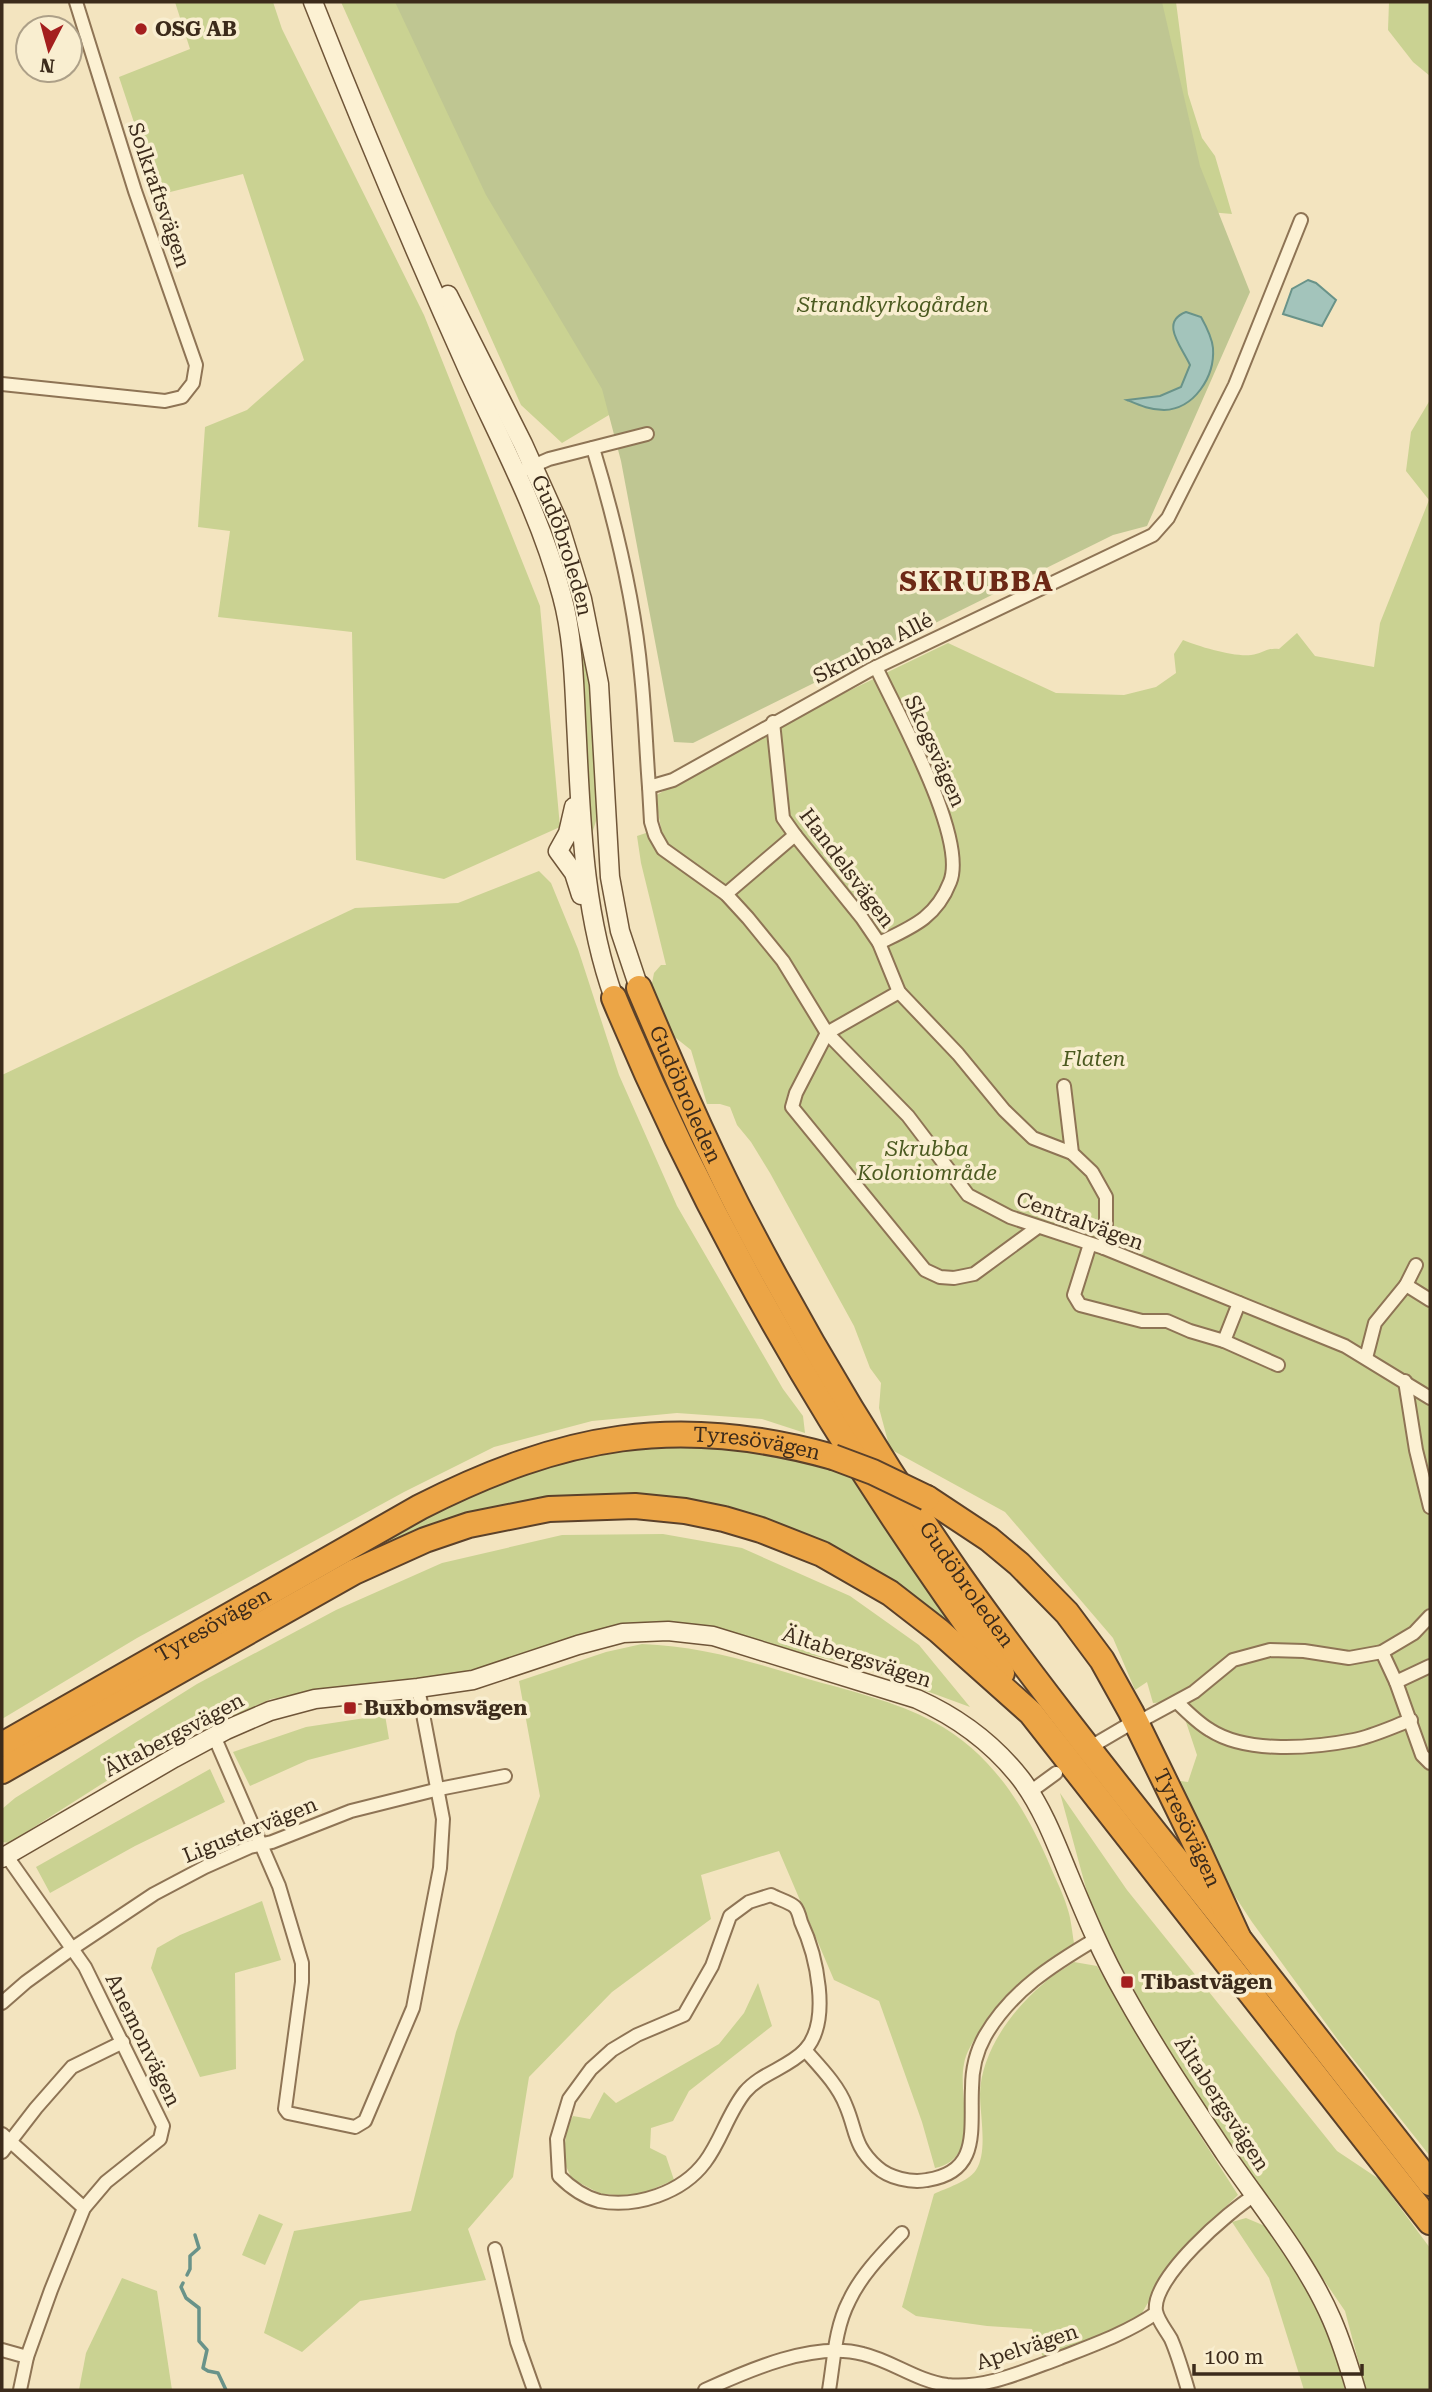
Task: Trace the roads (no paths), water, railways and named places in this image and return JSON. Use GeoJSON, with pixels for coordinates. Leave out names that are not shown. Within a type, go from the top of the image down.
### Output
{"type":"FeatureCollection","features":[{"type":"Feature","properties":{"kind":"highway","name":"Gudöbroleden"},"geometry":{"type":"LineString","coordinates":[[639,988],[678,1080],[737,1205],[816,1349],[876,1447],[959,1574],[1026,1665],[1239,1940]]}},
{"type":"Feature","properties":{"kind":"highway","name":"Gudöbroleden"},"geometry":{"type":"LineString","coordinates":[[614,998],[688,1162],[791,1352],[898,1524],[1031,1713]]}},
{"type":"Feature","properties":{"kind":"highway","name":"Tyresövägen"},"geometry":{"type":"LineString","coordinates":[[2,1745],[419,1507],[520,1462],[587,1444],[635,1436],[691,1434],[766,1441],[833,1457],[873,1472],[927,1498],[989,1539],[1019,1564],[1067,1613],[1102,1660],[1131,1712],[1239,1940],[1430,2183]]}},
{"type":"Feature","properties":{"kind":"highway","name":"Tyresövägen"},"geometry":{"type":"LineString","coordinates":[[2,1771],[247,1631],[389,1555],[480,1522],[514,1514],[585,1506],[635,1506],[685,1511],[761,1530],[822,1554],[890,1593],[939,1631],[1031,1713],[1430,2222]]}},
{"type":"Feature","properties":{"kind":"main road","name":"Gudöbroleden"},"geometry":{"type":"LineString","coordinates":[[313,2],[369,143],[484,366],[525,469],[554,563],[564,600],[573,661],[583,849],[589,898],[598,950],[614,998]]}},
{"type":"Feature","properties":{"kind":"main road","name":"Gudöbroleden"},"geometry":{"type":"LineString","coordinates":[[525,469],[563,536],[582,599],[599,684],[604,740],[606,846],[616,915],[639,988]]}},
{"type":"Feature","properties":{"kind":"main road"},"geometry":{"type":"LineString","coordinates":[[558,850],[571,824],[579,776]]}},
{"type":"Feature","properties":{"kind":"main road"},"geometry":{"type":"LineString","coordinates":[[558,850],[583,849],[590,852],[598,861],[616,915]]}},
{"type":"Feature","properties":{"kind":"main road"},"geometry":{"type":"LineString","coordinates":[[558,850],[574,873],[598,950]]}},
{"type":"Feature","properties":{"kind":"main road","name":"Ältabergsvägen"},"geometry":{"type":"LineString","coordinates":[[4,1857],[214,1736],[270,1711],[315,1699],[473,1680],[623,1633],[668,1631],[713,1636],[884,1687],[938,1709],[961,1723],[999,1754],[1030,1792],[1054,1839],[1096,1939],[1125,1995],[1177,2079],[1312,2283],[1331,2318],[1356,2390]]}},
{"type":"Feature","properties":{"kind":"street","name":"Solkraftsvägen"},"geometry":{"type":"LineString","coordinates":[[2,384],[165,401],[182,397],[193,383],[196,365],[135,191],[76,2]]}},
{"type":"Feature","properties":{"kind":"street","name":"Skrubba Allé"},"geometry":{"type":"LineString","coordinates":[[649,787],[673,780],[876,667],[1159,530],[1168,518],[1235,385],[1301,220]]}},
{"type":"Feature","properties":{"kind":"street"},"geometry":{"type":"LineString","coordinates":[[525,469],[549,459],[647,434]]}},
{"type":"Feature","properties":{"kind":"street"},"geometry":{"type":"LineString","coordinates":[[593,448],[611,510],[626,582],[641,673],[649,787]]}},
{"type":"Feature","properties":{"kind":"street","name":"Skogsvägen"},"geometry":{"type":"LineString","coordinates":[[876,667],[934,790],[948,830],[953,858],[952,879],[940,903],[918,924],[880,943]]}},
{"type":"Feature","properties":{"kind":"street","name":"Handelsvägen"},"geometry":{"type":"LineString","coordinates":[[773,722],[783,818],[880,943],[899,992],[958,1054],[1004,1110],[1033,1138],[1072,1153]]}},
{"type":"Feature","properties":{"kind":"street","name":"Centralvägen"},"geometry":{"type":"LineString","coordinates":[[649,787],[651,822],[663,849],[726,894],[783,961],[827,1034],[908,1116],[968,1195],[1010,1217],[1104,1248],[1345,1346],[1430,1398]]}},
{"type":"Feature","properties":{"kind":"street"},"geometry":{"type":"LineString","coordinates":[[726,894],[795,835]]}},
{"type":"Feature","properties":{"kind":"street"},"geometry":{"type":"LineString","coordinates":[[899,992],[827,1034],[796,1093],[792,1107],[925,1270],[947,1278],[974,1275],[1038,1227]]}},
{"type":"Feature","properties":{"kind":"street"},"geometry":{"type":"LineString","coordinates":[[1064,1086],[1072,1153],[1091,1172],[1106,1197],[1104,1248]]}},
{"type":"Feature","properties":{"kind":"street"},"geometry":{"type":"LineString","coordinates":[[1090,1244],[1074,1294],[1080,1306],[1142,1321],[1167,1321],[1224,1341],[1278,1365]]}},
{"type":"Feature","properties":{"kind":"street"},"geometry":{"type":"LineString","coordinates":[[1366,1358],[1375,1323],[1406,1285],[1416,1265]]}},
{"type":"Feature","properties":{"kind":"street"},"geometry":{"type":"LineString","coordinates":[[1406,1285],[1430,1300]]}},
{"type":"Feature","properties":{"kind":"street"},"geometry":{"type":"LineString","coordinates":[[1224,1341],[1239,1303]]}},
{"type":"Feature","properties":{"kind":"street"},"geometry":{"type":"LineString","coordinates":[[1405,1381],[1416,1450],[1430,1507]]}},
{"type":"Feature","properties":{"kind":"street"},"geometry":{"type":"LineString","coordinates":[[1146,1718],[1194,1692],[1233,1660],[1270,1650],[1304,1651],[1349,1658],[1382,1653],[1414,1633],[1430,1616]]}},
{"type":"Feature","properties":{"kind":"street"},"geometry":{"type":"LineString","coordinates":[[1382,1653],[1396,1682],[1422,1755],[1430,1763]]}},
{"type":"Feature","properties":{"kind":"street"},"geometry":{"type":"LineString","coordinates":[[1396,1682],[1430,1666]]}},
{"type":"Feature","properties":{"kind":"street"},"geometry":{"type":"LineString","coordinates":[[214,1736],[286,1906],[303,1972],[285,2109],[288,2113],[355,2127],[365,2121],[413,2008],[440,1868],[443,1819],[418,1688]]}},
{"type":"Feature","properties":{"kind":"street"},"geometry":{"type":"LineString","coordinates":[[1177,1702],[1210,1730],[1230,1740],[1271,1746],[1318,1746],[1357,1739],[1410,1720]]}},
{"type":"Feature","properties":{"kind":"street"},"geometry":{"type":"LineString","coordinates":[[1098,1742],[1128,1725]]}},
{"type":"Feature","properties":{"kind":"street"},"geometry":{"type":"LineString","coordinates":[[1030,1792],[1056,1773]]}},
{"type":"Feature","properties":{"kind":"street","name":"Ligustervägen"},"geometry":{"type":"LineString","coordinates":[[2,2003],[73,1948],[176,1882],[261,1844],[351,1811],[439,1788],[505,1776]]}},
{"type":"Feature","properties":{"kind":"street","name":"Anemonvägen"},"geometry":{"type":"LineString","coordinates":[[4,1857],[73,1948],[100,1994],[161,2120],[162,2135],[106,2182],[84,2208],[27,2357],[20,2390]]}},
{"type":"Feature","properties":{"kind":"street"},"geometry":{"type":"LineString","coordinates":[[771,1895],[795,1907],[810,1941],[819,1989],[818,2030],[805,2050],[754,2081],[738,2101],[705,2162],[673,2190],[637,2202],[599,2201],[571,2187],[558,2176],[557,2139],[569,2099],[591,2069],[612,2050],[636,2035],[684,2015],[712,1966],[730,1916],[749,1902],[771,1895]]}},
{"type":"Feature","properties":{"kind":"street"},"geometry":{"type":"LineString","coordinates":[[805,2050],[830,2080],[846,2105],[863,2154],[880,2170],[904,2180],[919,2182],[943,2178],[960,2166],[969,2149],[973,2124],[971,2088],[974,2067],[984,2038],[1027,1984],[1052,1964],[1096,1939]]}},
{"type":"Feature","properties":{"kind":"street"},"geometry":{"type":"LineString","coordinates":[[2,2152],[6,2138],[72,2067],[123,2042]]}},
{"type":"Feature","properties":{"kind":"street"},"geometry":{"type":"LineString","coordinates":[[6,2138],[84,2208]]}},
{"type":"Feature","properties":{"kind":"street"},"geometry":{"type":"LineString","coordinates":[[1188,2390],[1171,2340],[1156,2313],[1156,2304],[1177,2265],[1204,2234],[1255,2195]]}},
{"type":"Feature","properties":{"kind":"street"},"geometry":{"type":"LineString","coordinates":[[830,2390],[839,2329],[849,2301],[863,2278],[902,2233]]}},
{"type":"Feature","properties":{"kind":"street"},"geometry":{"type":"LineString","coordinates":[[495,2249],[517,2342],[534,2390]]}},
{"type":"Feature","properties":{"kind":"street","name":"Apelvägen"},"geometry":{"type":"LineString","coordinates":[[705,2390],[744,2372],[835,2349],[863,2354],[946,2385],[966,2386],[1020,2373],[1102,2342],[1156,2313]]}},
{"type":"Feature","properties":{"kind":"street"},"geometry":{"type":"LineString","coordinates":[[2,2350],[27,2357]]}},
{"type":"Feature","properties":{"kind":"water"},"geometry":{"type":"Polygon","coordinates":[[[1308,280],[1316,283],[1336,300],[1322,326],[1283,314],[1292,289],[1308,280]]]}},
{"type":"Feature","properties":{"kind":"water"},"geometry":{"type":"Polygon","coordinates":[[[1186,312],[1201,317],[1212,344],[1213,359],[1200,390],[1185,404],[1164,410],[1127,400],[1160,396],[1181,387],[1190,365],[1173,328],[1178,316],[1186,312]]]}},
{"type":"Feature","properties":{"kind":"waterway"},"geometry":{"type":"LineString","coordinates":[[187,2275],[190,2256],[199,2248],[195,2235]]}},
{"type":"Feature","properties":{"kind":"waterway"},"geometry":{"type":"LineString","coordinates":[[183,2283],[181,2287],[186,2298],[199,2308],[199,2341],[207,2350],[203,2368],[218,2373],[226,2390]]}},
{"type":"Feature","properties":{"kind":"place","name":"OSG AB"},"geometry":{"type":"Point","coordinates":[141,29]}},
{"type":"Feature","properties":{"kind":"place","name":"Buxbomsvägen"},"geometry":{"type":"Point","coordinates":[350,1708]}},
{"type":"Feature","properties":{"kind":"place","name":"Tibastvägen"},"geometry":{"type":"Point","coordinates":[1127,1982]}},
{"type":"Feature","properties":{"kind":"district","name":"SKRUBBA"},"geometry":{"type":"Point","coordinates":[977,581]}},
{"type":"Feature","properties":{"kind":"park label","name":"Strandkyrkogården"},"geometry":{"type":"Point","coordinates":[893,305]}},
{"type":"Feature","properties":{"kind":"park label","name":"Flaten"},"geometry":{"type":"Point","coordinates":[1094,1059]}},
{"type":"Feature","properties":{"kind":"park label","name":"Skrubba Koloniområde"},"geometry":{"type":"Point","coordinates":[927,1161]}}]}
